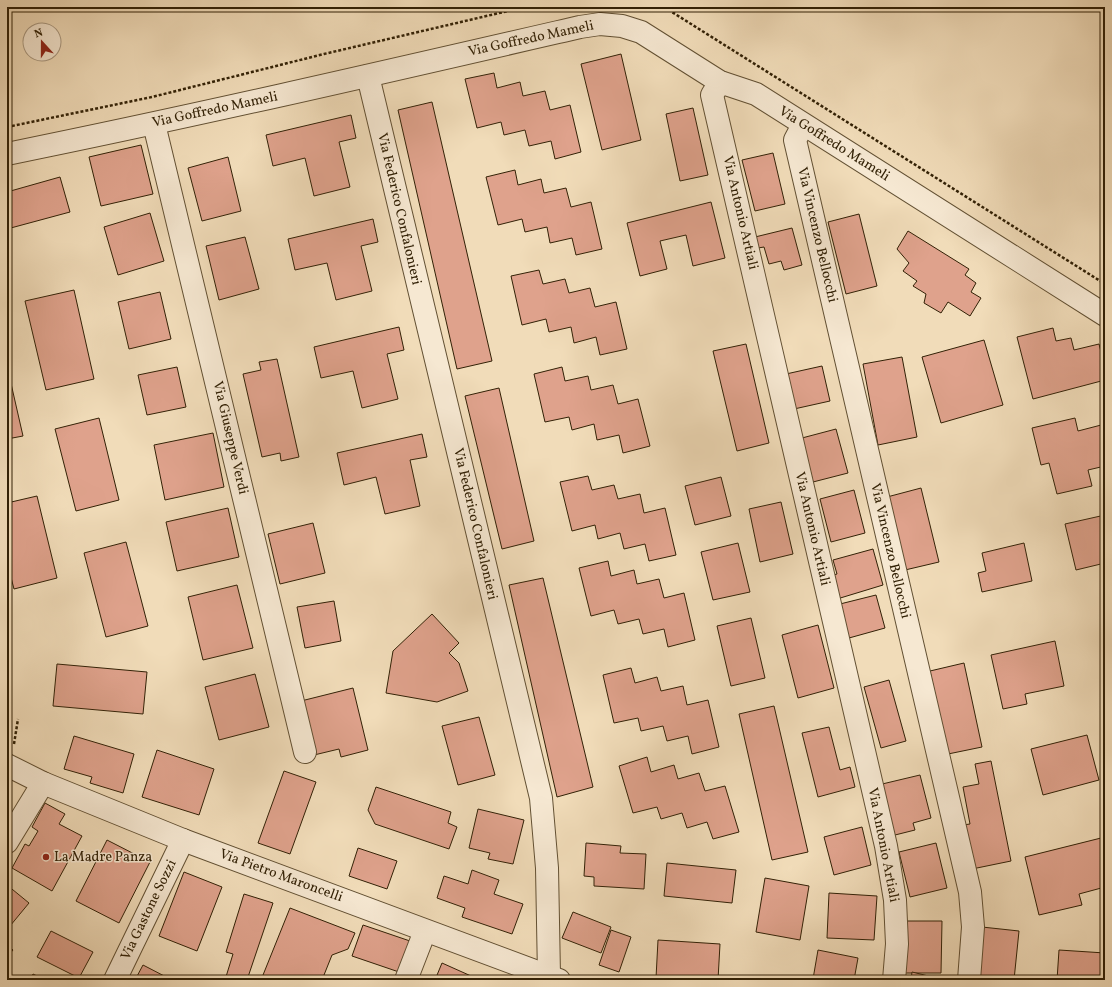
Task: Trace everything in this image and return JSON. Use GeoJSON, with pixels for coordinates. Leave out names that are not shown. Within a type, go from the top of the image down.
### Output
{"type":"FeatureCollection","features":[{"type":"Feature","properties":{"kind":"street","name":"Via Goffredo Mameli"},"geometry":{"type":"LineString","coordinates":[[7,154],[154,124],[580,27],[600,24],[622,26],[641,32],[720,82],[756,94],[1105,315]]}},
{"type":"Feature","properties":{"kind":"street","name":"Via Federico Confalonieri"},"geometry":{"type":"LineString","coordinates":[[368,76],[541,798],[554,978]]}},
{"type":"Feature","properties":{"kind":"street","name":"Via Antonio Artiali"},"geometry":{"type":"LineString","coordinates":[[720,82],[712,95],[886,846],[895,900],[897,944],[894,980]]}},
{"type":"Feature","properties":{"kind":"street","name":"Via Giuseppe Verdi"},"geometry":{"type":"LineString","coordinates":[[154,124],[305,752]]}},
{"type":"Feature","properties":{"kind":"street","name":"Via Vincenzo Bellocchi"},"geometry":{"type":"LineString","coordinates":[[803,125],[795,140],[970,892],[973,927],[969,980]]}},
{"type":"Feature","properties":{"kind":"street","name":"Via Pietro Maroncelli"},"geometry":{"type":"LineString","coordinates":[[7,765],[43,783],[183,840],[554,978]]}},
{"type":"Feature","properties":{"kind":"street"},"geometry":{"type":"LineString","coordinates":[[7,842],[43,783]]}},
{"type":"Feature","properties":{"kind":"street","name":"Via Gastone Sozzi"},"geometry":{"type":"LineString","coordinates":[[115,980],[183,840]]}},
{"type":"Feature","properties":{"kind":"street"},"geometry":{"type":"LineString","coordinates":[[406,980],[425,931]]}},
{"type":"Feature","properties":{"kind":"path"},"geometry":{"type":"LineString","coordinates":[[7,127],[152,97],[324,54],[525,7]]}},
{"type":"Feature","properties":{"kind":"path"},"geometry":{"type":"LineString","coordinates":[[664,7],[1105,284]]}},
{"type":"Feature","properties":{"kind":"building"},"geometry":{"type":"Polygon","coordinates":[[[621,54],[641,140],[602,150],[581,64],[621,54]]]}},
{"type":"Feature","properties":{"kind":"building"},"geometry":{"type":"Polygon","coordinates":[[[494,73],[497,88],[520,82],[523,96],[545,91],[550,110],[570,105],[581,152],[555,159],[551,141],[529,146],[525,130],[504,135],[501,122],[477,128],[465,79],[494,73]]]}},
{"type":"Feature","properties":{"kind":"building"},"geometry":{"type":"Polygon","coordinates":[[[432,102],[492,361],[457,369],[398,110],[432,102]]]}},
{"type":"Feature","properties":{"kind":"building"},"geometry":{"type":"Polygon","coordinates":[[[693,108],[708,175],[680,181],[666,114],[693,108]]]}},
{"type":"Feature","properties":{"kind":"building"},"geometry":{"type":"Polygon","coordinates":[[[351,115],[356,138],[339,142],[350,187],[314,196],[305,158],[273,166],[266,135],[351,115]]]}},
{"type":"Feature","properties":{"kind":"building"},"geometry":{"type":"Polygon","coordinates":[[[141,145],[153,194],[101,206],[89,157],[141,145]]]}},
{"type":"Feature","properties":{"kind":"building"},"geometry":{"type":"Polygon","coordinates":[[[773,153],[785,204],[755,211],[742,160],[773,153]]]}},
{"type":"Feature","properties":{"kind":"building"},"geometry":{"type":"Polygon","coordinates":[[[228,157],[241,211],[202,221],[188,168],[228,157]]]}},
{"type":"Feature","properties":{"kind":"building"},"geometry":{"type":"Polygon","coordinates":[[[515,170],[518,185],[541,179],[544,193],[566,188],[571,207],[591,202],[602,249],[576,255],[572,238],[550,243],[547,227],[525,232],[522,219],[498,225],[486,177],[515,170]]]}},
{"type":"Feature","properties":{"kind":"building"},"geometry":{"type":"Polygon","coordinates":[[[60,177],[70,212],[7,229],[7,192],[60,177]]]}},
{"type":"Feature","properties":{"kind":"building"},"geometry":{"type":"Polygon","coordinates":[[[711,202],[725,258],[693,266],[686,235],[660,241],[667,269],[640,276],[627,223],[711,202]]]}},
{"type":"Feature","properties":{"kind":"building"},"geometry":{"type":"Polygon","coordinates":[[[150,213],[164,261],[118,275],[104,227],[150,213]]]}},
{"type":"Feature","properties":{"kind":"building"},"geometry":{"type":"Polygon","coordinates":[[[859,214],[877,286],[846,294],[828,222],[859,214]]]}},
{"type":"Feature","properties":{"kind":"building"},"geometry":{"type":"Polygon","coordinates":[[[373,219],[378,242],[361,246],[372,291],[336,300],[327,263],[295,270],[288,239],[373,219]]]}},
{"type":"Feature","properties":{"kind":"building"},"geometry":{"type":"Polygon","coordinates":[[[792,228],[802,265],[784,270],[781,261],[769,264],[764,247],[758,248],[755,237],[792,228]]]}},
{"type":"Feature","properties":{"kind":"building"},"geometry":{"type":"Polygon","coordinates":[[[908,231],[969,269],[965,275],[976,283],[971,292],[981,298],[970,316],[948,302],[941,313],[924,303],[926,294],[913,286],[917,281],[903,271],[909,263],[897,249],[908,231]]]}},
{"type":"Feature","properties":{"kind":"building"},"geometry":{"type":"Polygon","coordinates":[[[245,237],[259,289],[219,300],[206,246],[245,237]]]}},
{"type":"Feature","properties":{"kind":"building"},"geometry":{"type":"Polygon","coordinates":[[[539,270],[543,284],[565,279],[569,293],[590,288],[595,307],[616,302],[627,349],[600,355],[596,337],[574,343],[571,327],[549,332],[546,319],[522,325],[511,276],[539,270]]]}},
{"type":"Feature","properties":{"kind":"building"},"geometry":{"type":"Polygon","coordinates":[[[74,290],[94,379],[46,390],[25,301],[74,290]]]}},
{"type":"Feature","properties":{"kind":"building"},"geometry":{"type":"Polygon","coordinates":[[[160,292],[171,339],[129,349],[118,302],[160,292]]]}},
{"type":"Feature","properties":{"kind":"building"},"geometry":{"type":"Polygon","coordinates":[[[399,327],[404,350],[387,354],[398,399],[362,408],[353,371],[321,378],[314,347],[399,327]]]}},
{"type":"Feature","properties":{"kind":"building"},"geometry":{"type":"Polygon","coordinates":[[[1053,328],[1056,341],[1071,338],[1074,350],[1099,344],[1105,368],[1105,380],[1033,399],[1017,337],[1053,328]]]}},
{"type":"Feature","properties":{"kind":"building"},"geometry":{"type":"Polygon","coordinates":[[[984,340],[1003,405],[941,423],[922,357],[984,340]]]}},
{"type":"Feature","properties":{"kind":"building"},"geometry":{"type":"Polygon","coordinates":[[[746,344],[769,443],[737,451],[713,351],[746,344]]]}},
{"type":"Feature","properties":{"kind":"building"},"geometry":{"type":"Polygon","coordinates":[[[902,357],[917,437],[878,445],[863,364],[902,357]]]}},
{"type":"Feature","properties":{"kind":"building"},"geometry":{"type":"Polygon","coordinates":[[[277,359],[299,457],[281,461],[280,453],[262,457],[243,374],[261,370],[259,362],[277,359]]]}},
{"type":"Feature","properties":{"kind":"building"},"geometry":{"type":"Polygon","coordinates":[[[7,366],[23,436],[7,439],[7,366]]]}},
{"type":"Feature","properties":{"kind":"building"},"geometry":{"type":"Polygon","coordinates":[[[822,366],[830,401],[794,409],[786,374],[822,366]]]}},
{"type":"Feature","properties":{"kind":"building"},"geometry":{"type":"Polygon","coordinates":[[[177,367],[186,407],[147,415],[138,375],[177,367]]]}},
{"type":"Feature","properties":{"kind":"building"},"geometry":{"type":"Polygon","coordinates":[[[562,367],[565,381],[588,376],[591,390],[613,385],[618,404],[638,399],[650,446],[623,453],[619,435],[597,440],[594,424],[572,430],[569,417],[545,422],[534,374],[562,367]]]}},
{"type":"Feature","properties":{"kind":"building"},"geometry":{"type":"Polygon","coordinates":[[[499,388],[534,541],[502,549],[465,396],[499,388]]]}},
{"type":"Feature","properties":{"kind":"building"},"geometry":{"type":"Polygon","coordinates":[[[99,418],[119,500],[76,511],[55,429],[99,418]]]}},
{"type":"Feature","properties":{"kind":"building"},"geometry":{"type":"Polygon","coordinates":[[[1075,418],[1078,431],[1105,424],[1105,466],[1088,470],[1092,486],[1057,494],[1049,463],[1041,465],[1032,428],[1075,418]]]}},
{"type":"Feature","properties":{"kind":"building"},"geometry":{"type":"Polygon","coordinates":[[[836,429],[848,473],[813,482],[802,438],[836,429]]]}},
{"type":"Feature","properties":{"kind":"building"},"geometry":{"type":"Polygon","coordinates":[[[213,433],[224,487],[165,500],[154,445],[213,433]]]}},
{"type":"Feature","properties":{"kind":"building"},"geometry":{"type":"Polygon","coordinates":[[[422,434],[427,457],[410,460],[420,506],[385,514],[376,477],[344,485],[337,453],[422,434]]]}},
{"type":"Feature","properties":{"kind":"building"},"geometry":{"type":"Polygon","coordinates":[[[588,476],[592,490],[614,485],[618,499],[640,494],[644,513],[665,508],[676,555],[649,561],[645,544],[624,549],[620,533],[598,539],[595,525],[572,531],[560,482],[588,476]]]}},
{"type":"Feature","properties":{"kind":"building"},"geometry":{"type":"Polygon","coordinates":[[[721,477],[731,516],[695,525],[685,486],[721,477]]]}},
{"type":"Feature","properties":{"kind":"building"},"geometry":{"type":"Polygon","coordinates":[[[921,488],[939,562],[905,570],[887,497],[921,488]]]}},
{"type":"Feature","properties":{"kind":"building"},"geometry":{"type":"Polygon","coordinates":[[[854,490],[865,533],[831,542],[820,499],[854,490]]]}},
{"type":"Feature","properties":{"kind":"building"},"geometry":{"type":"Polygon","coordinates":[[[37,496],[57,578],[14,589],[7,562],[7,503],[37,496]]]}},
{"type":"Feature","properties":{"kind":"building"},"geometry":{"type":"Polygon","coordinates":[[[781,502],[793,554],[760,562],[749,509],[781,502]]]}},
{"type":"Feature","properties":{"kind":"building"},"geometry":{"type":"Polygon","coordinates":[[[228,508],[239,557],[177,571],[166,522],[228,508]]]}},
{"type":"Feature","properties":{"kind":"building"},"geometry":{"type":"Polygon","coordinates":[[[1105,515],[1105,563],[1076,570],[1065,524],[1105,515]]]}},
{"type":"Feature","properties":{"kind":"building"},"geometry":{"type":"Polygon","coordinates":[[[313,523],[325,573],[280,584],[268,534],[313,523]]]}},
{"type":"Feature","properties":{"kind":"building"},"geometry":{"type":"Polygon","coordinates":[[[126,542],[148,626],[106,637],[84,553],[126,542]]]}},
{"type":"Feature","properties":{"kind":"building"},"geometry":{"type":"Polygon","coordinates":[[[738,543],[750,592],[713,600],[701,552],[738,543]]]}},
{"type":"Feature","properties":{"kind":"building"},"geometry":{"type":"Polygon","coordinates":[[[1024,543],[1032,581],[982,592],[978,573],[986,571],[982,553],[1024,543]]]}},
{"type":"Feature","properties":{"kind":"building"},"geometry":{"type":"Polygon","coordinates":[[[873,549],[883,585],[837,599],[830,576],[837,574],[833,560],[873,549]]]}},
{"type":"Feature","properties":{"kind":"building"},"geometry":{"type":"Polygon","coordinates":[[[608,561],[611,576],[634,570],[637,584],[659,579],[664,598],[684,593],[695,640],[668,647],[664,629],[643,634],[639,619],[618,624],[614,610],[591,616],[579,568],[608,561]]]}},
{"type":"Feature","properties":{"kind":"building"},"geometry":{"type":"Polygon","coordinates":[[[543,578],[593,787],[557,797],[509,585],[543,578]]]}},
{"type":"Feature","properties":{"kind":"building"},"geometry":{"type":"Polygon","coordinates":[[[237,585],[253,648],[203,660],[188,597],[237,585]]]}},
{"type":"Feature","properties":{"kind":"building"},"geometry":{"type":"Polygon","coordinates":[[[876,595],[885,628],[849,638],[840,604],[876,595]]]}},
{"type":"Feature","properties":{"kind":"building"},"geometry":{"type":"Polygon","coordinates":[[[334,601],[341,641],[305,648],[297,607],[334,601]]]}},
{"type":"Feature","properties":{"kind":"building"},"geometry":{"type":"Polygon","coordinates":[[[432,614],[459,643],[449,653],[459,663],[468,691],[437,702],[386,693],[393,651],[432,614]]]}},
{"type":"Feature","properties":{"kind":"building"},"geometry":{"type":"Polygon","coordinates":[[[751,618],[765,678],[731,686],[717,626],[751,618]]]}},
{"type":"Feature","properties":{"kind":"building"},"geometry":{"type":"Polygon","coordinates":[[[818,625],[834,688],[798,698],[782,635],[818,625]]]}},
{"type":"Feature","properties":{"kind":"building"},"geometry":{"type":"Polygon","coordinates":[[[1055,641],[1064,686],[1025,694],[1027,704],[1003,709],[991,655],[1055,641]]]}},
{"type":"Feature","properties":{"kind":"building"},"geometry":{"type":"Polygon","coordinates":[[[964,663],[982,747],[948,754],[930,671],[964,663]]]}},
{"type":"Feature","properties":{"kind":"building"},"geometry":{"type":"Polygon","coordinates":[[[57,664],[147,672],[143,714],[53,706],[57,664]]]}},
{"type":"Feature","properties":{"kind":"building"},"geometry":{"type":"Polygon","coordinates":[[[631,668],[635,683],[657,677],[661,691],[683,686],[687,705],[708,700],[719,747],[692,754],[688,736],[667,741],[663,726],[641,731],[638,718],[614,723],[603,675],[631,668]]]}},
{"type":"Feature","properties":{"kind":"building"},"geometry":{"type":"Polygon","coordinates":[[[255,674],[269,727],[219,740],[205,687],[255,674]]]}},
{"type":"Feature","properties":{"kind":"building"},"geometry":{"type":"Polygon","coordinates":[[[889,680],[906,741],[881,748],[864,687],[889,680]]]}},
{"type":"Feature","properties":{"kind":"building"},"geometry":{"type":"Polygon","coordinates":[[[353,688],[368,750],[341,757],[339,749],[314,755],[301,701],[353,688]]]}},
{"type":"Feature","properties":{"kind":"building"},"geometry":{"type":"Polygon","coordinates":[[[774,706],[808,852],[772,860],[739,714],[774,706]]]}},
{"type":"Feature","properties":{"kind":"building"},"geometry":{"type":"Polygon","coordinates":[[[479,717],[495,775],[458,785],[442,726],[479,717]]]}},
{"type":"Feature","properties":{"kind":"building"},"geometry":{"type":"Polygon","coordinates":[[[829,727],[840,770],[850,767],[855,787],[818,797],[802,733],[829,727]]]}},
{"type":"Feature","properties":{"kind":"building"},"geometry":{"type":"Polygon","coordinates":[[[1087,735],[1099,780],[1043,795],[1031,749],[1087,735]]]}},
{"type":"Feature","properties":{"kind":"building"},"geometry":{"type":"Polygon","coordinates":[[[74,736],[134,754],[123,793],[90,783],[92,777],[64,769],[74,736]]]}},
{"type":"Feature","properties":{"kind":"building"},"geometry":{"type":"Polygon","coordinates":[[[157,750],[214,769],[199,815],[142,797],[157,750]]]}},
{"type":"Feature","properties":{"kind":"building"},"geometry":{"type":"Polygon","coordinates":[[[647,757],[651,772],[674,765],[678,779],[699,773],[705,791],[725,786],[739,832],[713,839],[707,822],[687,828],[682,813],[661,819],[657,807],[633,813],[619,766],[647,757]]]}},
{"type":"Feature","properties":{"kind":"building"},"geometry":{"type":"Polygon","coordinates":[[[991,761],[1011,861],[972,869],[963,825],[970,824],[963,787],[979,784],[975,764],[991,761]]]}},
{"type":"Feature","properties":{"kind":"building"},"geometry":{"type":"Polygon","coordinates":[[[284,771],[316,782],[290,854],[258,843],[284,771]]]}},
{"type":"Feature","properties":{"kind":"building"},"geometry":{"type":"Polygon","coordinates":[[[920,775],[931,818],[913,823],[915,830],[891,836],[878,785],[920,775]]]}},
{"type":"Feature","properties":{"kind":"building"},"geometry":{"type":"Polygon","coordinates":[[[376,787],[451,812],[448,823],[457,827],[449,849],[375,824],[368,810],[376,787]]]}},
{"type":"Feature","properties":{"kind":"building"},"geometry":{"type":"Polygon","coordinates":[[[45,803],[65,814],[59,824],[82,836],[52,891],[12,868],[25,844],[29,846],[38,831],[32,827],[45,803]]]}},
{"type":"Feature","properties":{"kind":"building"},"geometry":{"type":"Polygon","coordinates":[[[478,809],[524,820],[513,864],[488,859],[490,853],[469,848],[478,809]]]}},
{"type":"Feature","properties":{"kind":"building"},"geometry":{"type":"Polygon","coordinates":[[[862,827],[871,865],[834,875],[824,837],[862,827]]]}},
{"type":"Feature","properties":{"kind":"building"},"geometry":{"type":"Polygon","coordinates":[[[1105,837],[1105,887],[1079,894],[1082,905],[1039,915],[1025,857],[1105,837]]]}},
{"type":"Feature","properties":{"kind":"building"},"geometry":{"type":"Polygon","coordinates":[[[107,840],[150,862],[119,923],[76,901],[107,840]]]}},
{"type":"Feature","properties":{"kind":"building"},"geometry":{"type":"Polygon","coordinates":[[[586,843],[621,846],[620,853],[646,854],[644,889],[594,886],[594,877],[584,876],[586,843]]]}},
{"type":"Feature","properties":{"kind":"building"},"geometry":{"type":"Polygon","coordinates":[[[936,843],[947,888],[910,897],[899,852],[936,843]]]}},
{"type":"Feature","properties":{"kind":"building"},"geometry":{"type":"Polygon","coordinates":[[[358,848],[397,861],[387,889],[349,876],[358,848]]]}},
{"type":"Feature","properties":{"kind":"building"},"geometry":{"type":"Polygon","coordinates":[[[667,863],[736,870],[732,903],[664,896],[667,863]]]}},
{"type":"Feature","properties":{"kind":"building"},"geometry":{"type":"Polygon","coordinates":[[[472,870],[499,880],[494,894],[523,904],[512,934],[462,917],[465,908],[437,898],[444,876],[468,884],[472,870]]]}},
{"type":"Feature","properties":{"kind":"building"},"geometry":{"type":"Polygon","coordinates":[[[184,872],[222,887],[197,951],[159,936],[184,872]]]}},
{"type":"Feature","properties":{"kind":"building"},"geometry":{"type":"Polygon","coordinates":[[[765,878],[809,886],[800,940],[756,932],[765,878]]]}},
{"type":"Feature","properties":{"kind":"building"},"geometry":{"type":"Polygon","coordinates":[[[7,885],[29,903],[10,926],[7,923],[7,885]]]}},
{"type":"Feature","properties":{"kind":"building"},"geometry":{"type":"Polygon","coordinates":[[[829,893],[877,896],[874,940],[827,938],[829,893]]]}},
{"type":"Feature","properties":{"kind":"building"},"geometry":{"type":"Polygon","coordinates":[[[244,894],[273,903],[247,980],[225,980],[233,954],[226,952],[244,894]]]}},
{"type":"Feature","properties":{"kind":"building"},"geometry":{"type":"Polygon","coordinates":[[[290,908],[355,933],[348,949],[332,955],[322,980],[261,980],[290,908]]]}},
{"type":"Feature","properties":{"kind":"building"},"geometry":{"type":"Polygon","coordinates":[[[573,912],[611,927],[601,953],[562,938],[573,912]]]}},
{"type":"Feature","properties":{"kind":"building"},"geometry":{"type":"Polygon","coordinates":[[[906,921],[942,921],[941,973],[905,973],[906,921]]]}},
{"type":"Feature","properties":{"kind":"building"},"geometry":{"type":"Polygon","coordinates":[[[363,925],[410,941],[399,972],[352,956],[363,925]]]}},
{"type":"Feature","properties":{"kind":"building"},"geometry":{"type":"Polygon","coordinates":[[[982,927],[1019,931],[1014,980],[976,980],[982,927]]]}},
{"type":"Feature","properties":{"kind":"building"},"geometry":{"type":"Polygon","coordinates":[[[611,930],[631,937],[619,972],[599,965],[611,930]]]}},
{"type":"Feature","properties":{"kind":"building"},"geometry":{"type":"Polygon","coordinates":[[[51,931],[93,952],[79,978],[37,957],[51,931]]]}},
{"type":"Feature","properties":{"kind":"building"},"geometry":{"type":"Polygon","coordinates":[[[658,940],[720,944],[718,980],[656,978],[658,940]]]}},
{"type":"Feature","properties":{"kind":"building"},"geometry":{"type":"Polygon","coordinates":[[[7,944],[13,950],[7,957],[7,944]]]}},
{"type":"Feature","properties":{"kind":"building"},"geometry":{"type":"Polygon","coordinates":[[[818,950],[858,958],[854,980],[813,979],[818,950]]]}},
{"type":"Feature","properties":{"kind":"building"},"geometry":{"type":"Polygon","coordinates":[[[1059,950],[1105,953],[1105,980],[1057,980],[1059,950]]]}},
{"type":"Feature","properties":{"kind":"building"},"geometry":{"type":"Polygon","coordinates":[[[442,963],[480,980],[435,980],[442,963]]]}},
{"type":"Feature","properties":{"kind":"building"},"geometry":{"type":"Polygon","coordinates":[[[143,965],[172,980],[135,980],[143,965]]]}},
{"type":"Feature","properties":{"kind":"building"},"geometry":{"type":"Polygon","coordinates":[[[912,972],[945,980],[911,980],[912,972]]]}},
{"type":"Feature","properties":{"kind":"building"},"geometry":{"type":"Polygon","coordinates":[[[33,974],[45,980],[30,980],[33,974]]]}},
{"type":"Feature","properties":{"kind":"place","name":"La Madre Panza"},"geometry":{"type":"Point","coordinates":[46,857]}}]}
